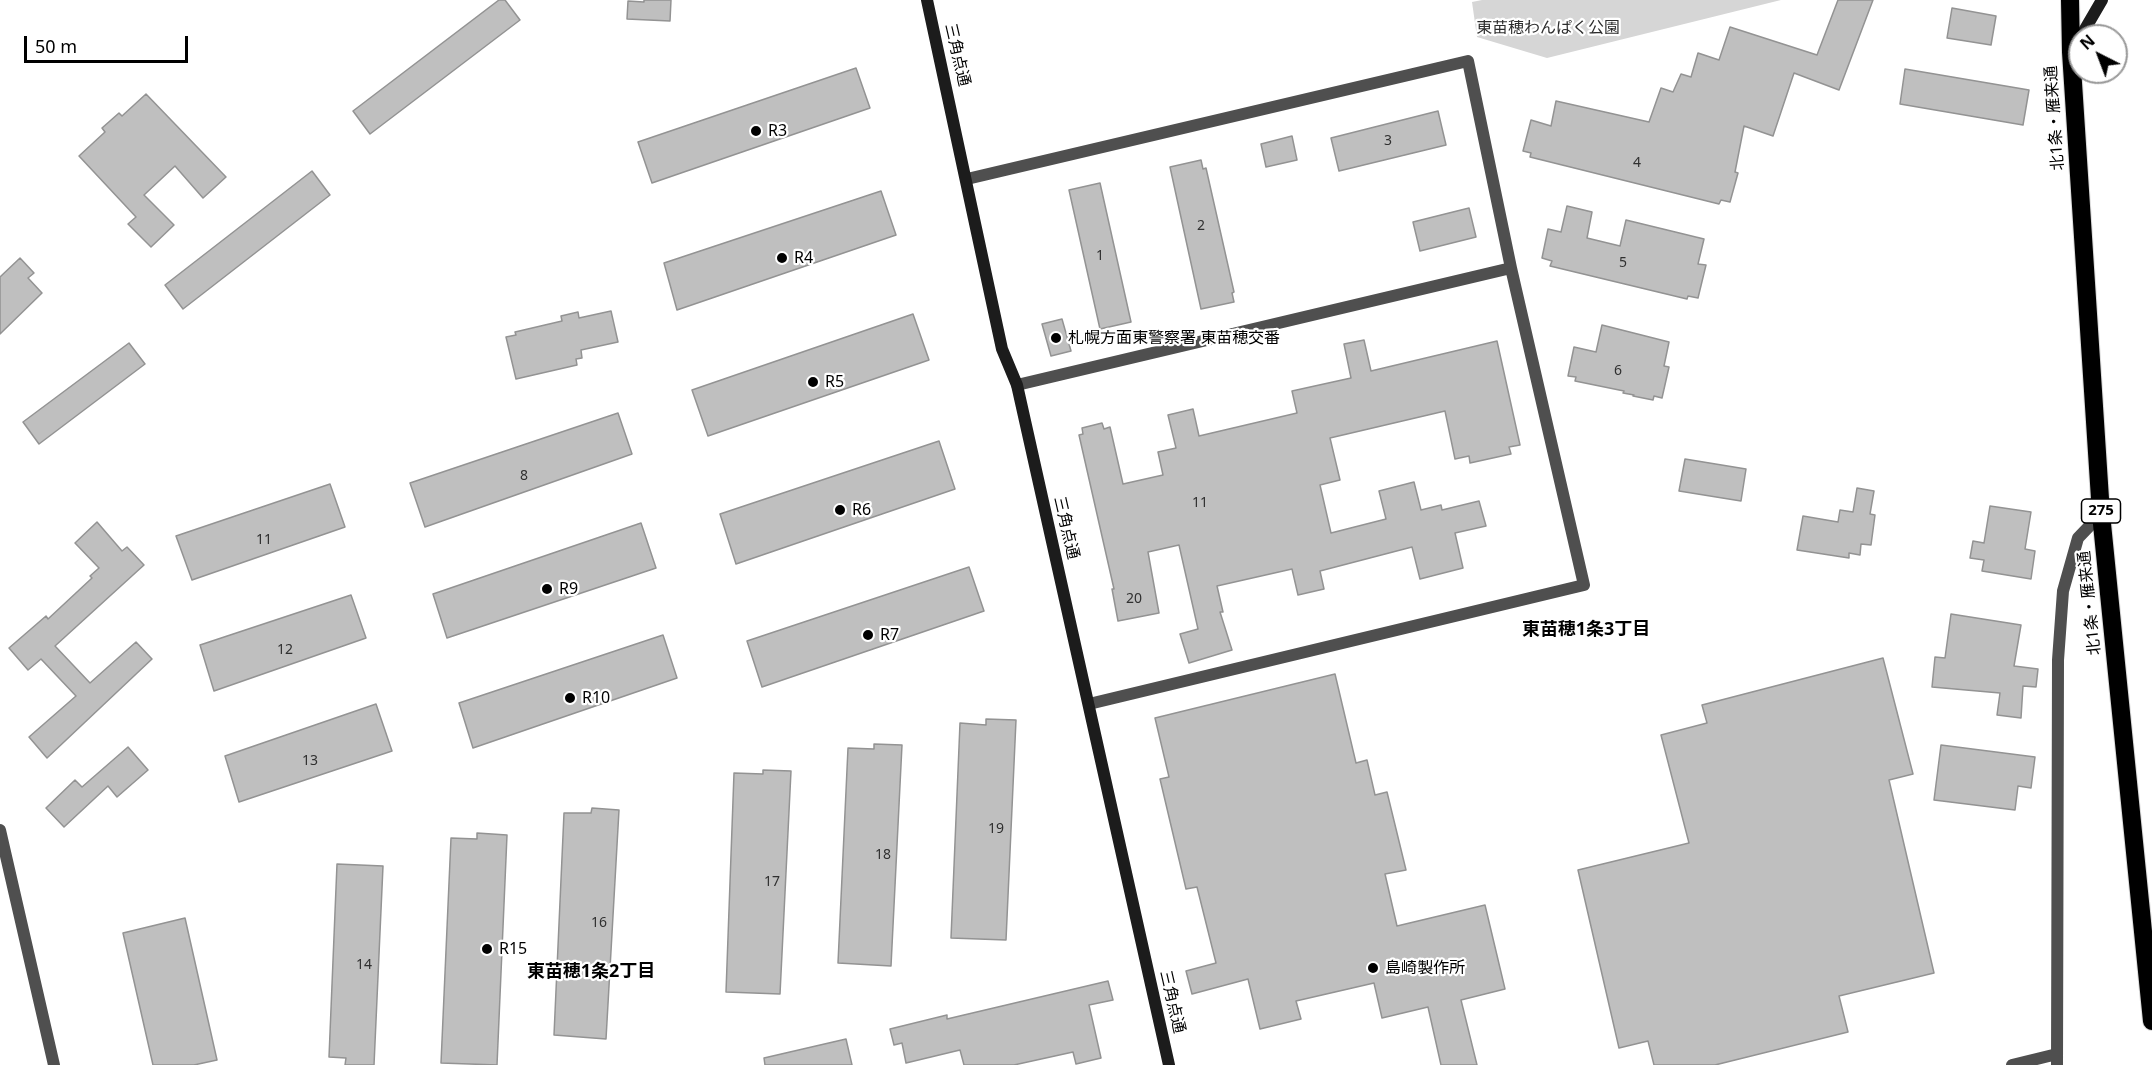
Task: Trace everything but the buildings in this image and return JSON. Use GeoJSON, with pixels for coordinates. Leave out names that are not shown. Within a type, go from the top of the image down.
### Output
{"type":"FeatureCollection","features":[{"type":"Feature","properties":{"kind":"highway","name":"北1条・雁来通"},"geometry":{"type":"LineString","coordinates":[[2070,0],[2074,24]]}},
{"type":"Feature","properties":{"kind":"highway","name":"北1条・雁来通"},"geometry":{"type":"LineString","coordinates":[[2079,84],[2101,514],[2152,1021]]}},
{"type":"Feature","properties":{"kind":"street","name":"三角点通"},"geometry":{"type":"LineString","coordinates":[[927,0],[1002,349],[1017,385],[1169,1065]]}},
{"type":"Feature","properties":{"kind":"street"},"geometry":{"type":"LineString","coordinates":[[2088,24],[2103,0]]}},
{"type":"Feature","properties":{"kind":"street"},"geometry":{"type":"LineString","coordinates":[[967,179],[1468,60],[1511,268],[1584,585],[1089,704]]}},
{"type":"Feature","properties":{"kind":"street"},"geometry":{"type":"LineString","coordinates":[[1017,385],[1511,268]]}},
{"type":"Feature","properties":{"kind":"street"},"geometry":{"type":"LineString","coordinates":[[2013,1065],[2057,1059],[2058,660],[2063,591],[2078,538],[2101,514]]}},
{"type":"Feature","properties":{"kind":"street"},"geometry":{"type":"LineString","coordinates":[[0,830],[54,1065]]}},
{"type":"Feature","properties":{"kind":"green space","name":"東苗穂わんぱく公園"},"geometry":{"type":"Polygon","coordinates":[[[1482,0],[1781,0],[1547,58],[1477,37],[1472,2],[1482,0]]]}},
{"type":"Feature","properties":{"kind":"place","name":"R3"},"geometry":{"type":"Point","coordinates":[756,131]}},
{"type":"Feature","properties":{"kind":"place","name":"R4"},"geometry":{"type":"Point","coordinates":[782,258]}},
{"type":"Feature","properties":{"kind":"place","name":"札幌方面東警察署 東苗穂交番"},"geometry":{"type":"Point","coordinates":[1056,338]}},
{"type":"Feature","properties":{"kind":"place","name":"R5"},"geometry":{"type":"Point","coordinates":[813,382]}},
{"type":"Feature","properties":{"kind":"place","name":"R6"},"geometry":{"type":"Point","coordinates":[840,510]}},
{"type":"Feature","properties":{"kind":"place","name":"R9"},"geometry":{"type":"Point","coordinates":[547,589]}},
{"type":"Feature","properties":{"kind":"place","name":"R7"},"geometry":{"type":"Point","coordinates":[868,635]}},
{"type":"Feature","properties":{"kind":"place","name":"R10"},"geometry":{"type":"Point","coordinates":[570,698]}},
{"type":"Feature","properties":{"kind":"place","name":"R15"},"geometry":{"type":"Point","coordinates":[487,949]}},
{"type":"Feature","properties":{"kind":"place","name":"島崎製作所"},"geometry":{"type":"Point","coordinates":[1373,968]}},
{"type":"Feature","properties":{"kind":"district","name":"東苗穂1条3丁目"},"geometry":{"type":"Point","coordinates":[1586,630]}},
{"type":"Feature","properties":{"kind":"district","name":"東苗穂1条2丁目"},"geometry":{"type":"Point","coordinates":[591,972]}}]}
